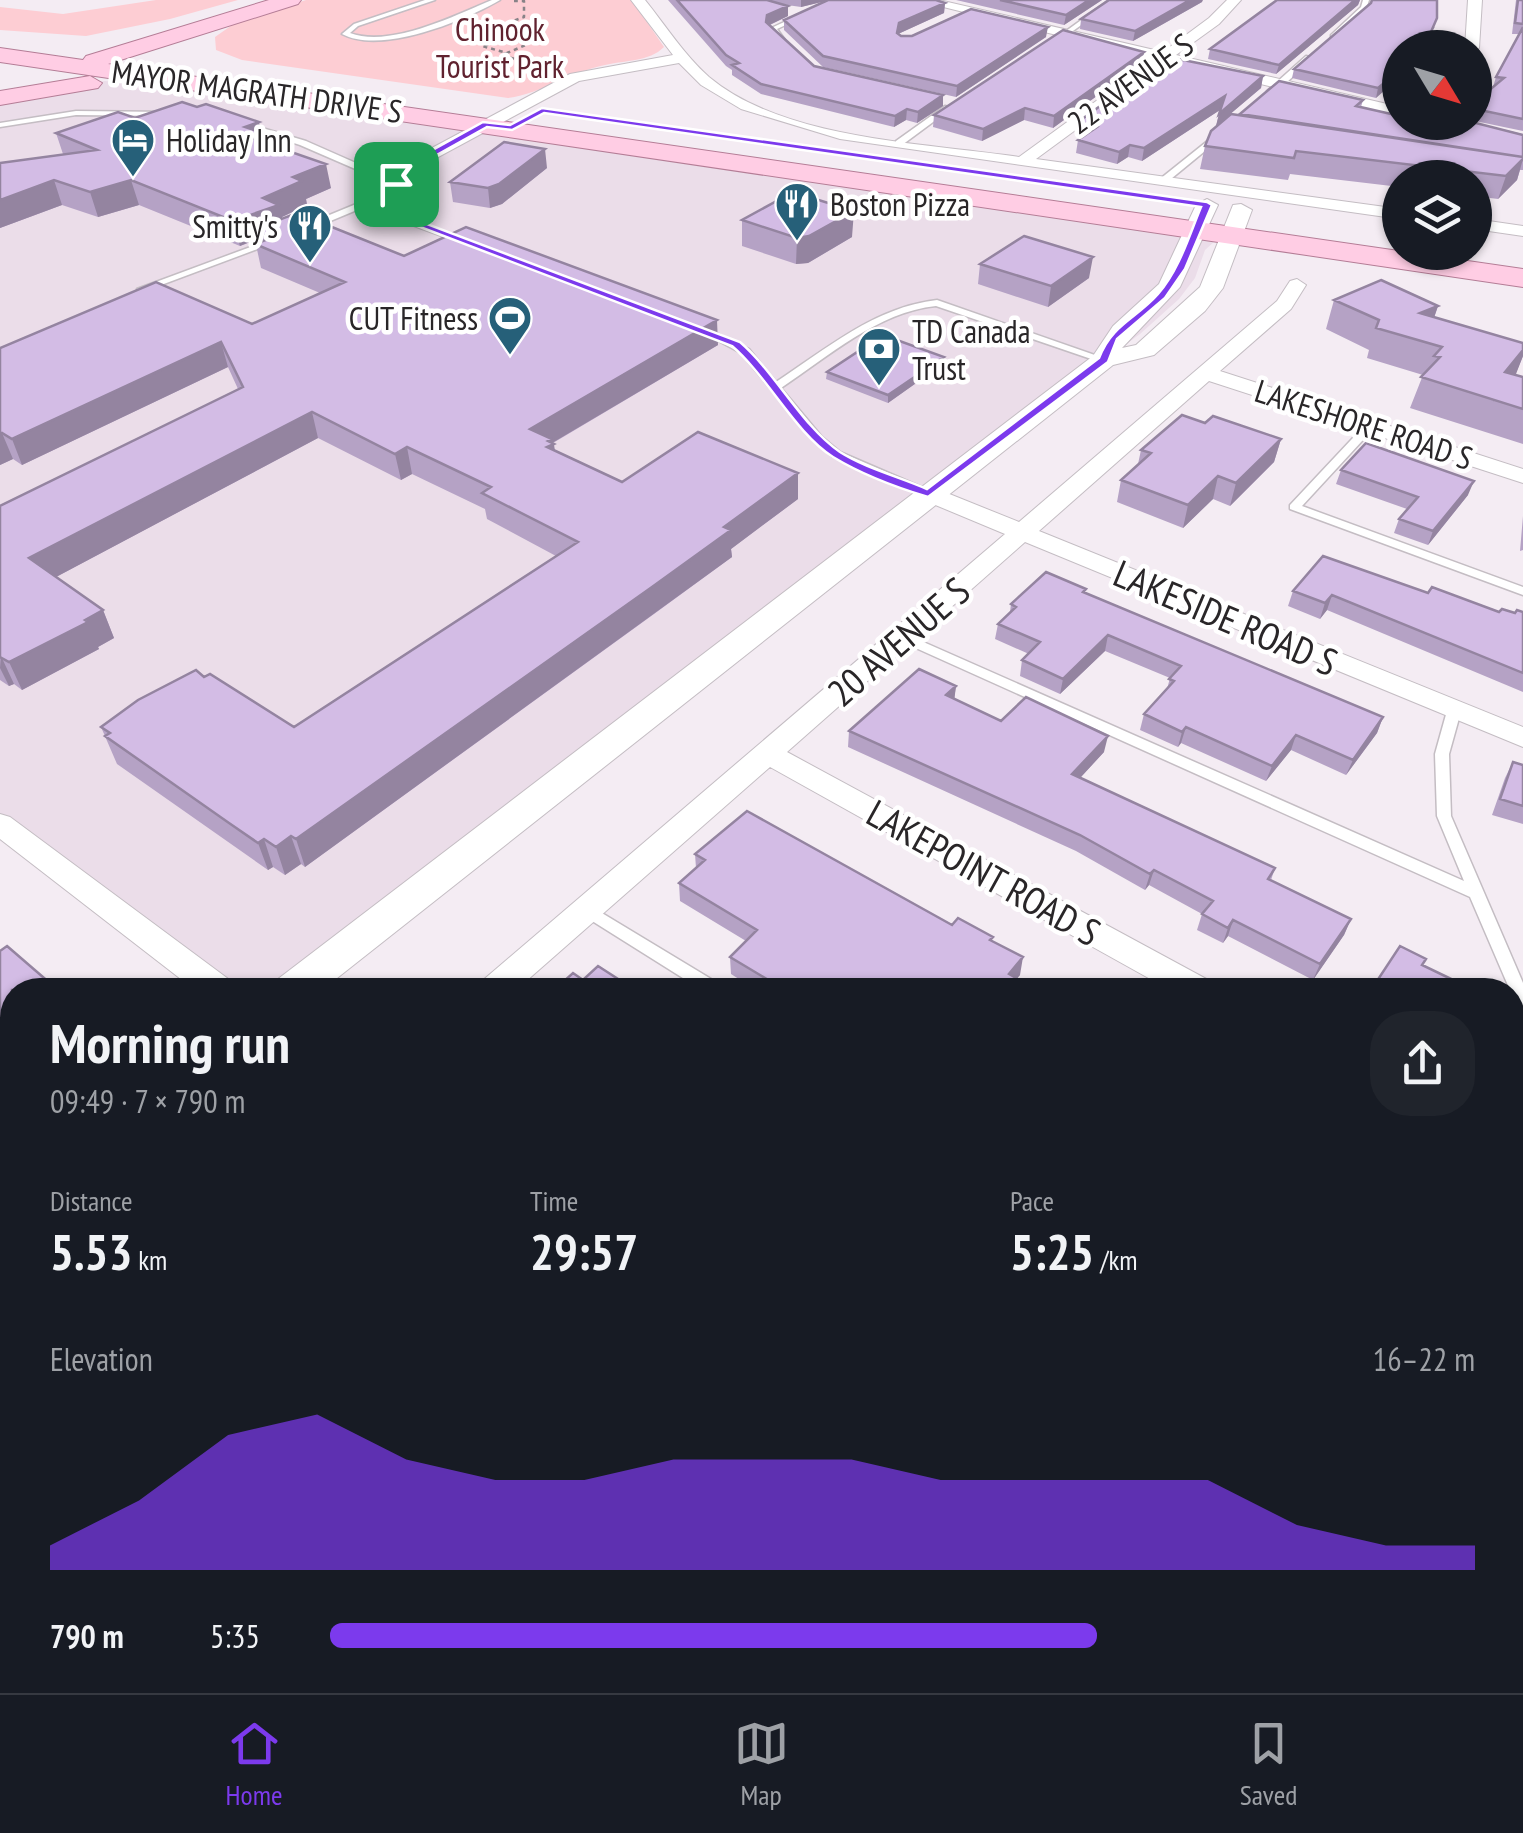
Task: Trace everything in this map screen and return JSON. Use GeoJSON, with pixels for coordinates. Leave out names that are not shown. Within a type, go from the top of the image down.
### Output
{"type":"FeatureCollection","features":[{"type":"Feature","properties":{"kind":"main road"},"geometry":{"type":"LineString","coordinates":[[0,90],[238,0]]}},
{"type":"Feature","properties":{"kind":"main road"},"geometry":{"type":"LineString","coordinates":[[99,51],[251,0]]}},
{"type":"Feature","properties":{"kind":"main road"},"geometry":{"type":"LineString","coordinates":[[0,44],[99,51],[288,1]]}},
{"type":"Feature","properties":{"kind":"main road"},"geometry":{"type":"LineString","coordinates":[[212,53],[206,38],[212,32],[288,1]]}},
{"type":"Feature","properties":{"kind":"main road","name":"MAYOR MAGRATH DRIVE S"},"geometry":{"type":"LineString","coordinates":[[0,34],[304,88],[419,93],[515,117]]}},
{"type":"Feature","properties":{"kind":"main road","name":"MAYOR MAGRATH DRIVE S"},"geometry":{"type":"LineString","coordinates":[[0,54],[49,61],[99,51],[343,104],[515,117],[1201,217],[1523,278]]}},
{"type":"Feature","properties":{"kind":"main road"},"geometry":{"type":"LineString","coordinates":[[0,76],[49,61]]}},
{"type":"Feature","properties":{"kind":"main road"},"geometry":{"type":"LineString","coordinates":[[0,98],[74,84],[140,82],[343,104]]}},
{"type":"Feature","properties":{"kind":"main road"},"geometry":{"type":"LineString","coordinates":[[1236,223],[1382,241]]}},
{"type":"Feature","properties":{"kind":"main road","name":"MAYOR MAGRATH DRIVE S"},"geometry":{"type":"LineString","coordinates":[[1236,223],[1382,231]]}},
{"type":"Feature","properties":{"kind":"main road"},"geometry":{"type":"LineString","coordinates":[[1492,244],[1523,249]]}},
{"type":"Feature","properties":{"kind":"main road"},"geometry":{"type":"LineString","coordinates":[[1492,254],[1523,258]]}},
{"type":"Feature","properties":{"kind":"street"},"geometry":{"type":"LineString","coordinates":[[638,0],[681,58],[715,89],[789,122],[1022,162],[1382,211]]}},
{"type":"Feature","properties":{"kind":"street"},"geometry":{"type":"LineString","coordinates":[[922,0],[1382,108]]}},
{"type":"Feature","properties":{"kind":"street","name":"22 AVENUE S"},"geometry":{"type":"LineString","coordinates":[[1022,162],[1214,21],[1234,0]]}},
{"type":"Feature","properties":{"kind":"street"},"geometry":{"type":"LineString","coordinates":[[1474,30],[1476,0]]}},
{"type":"Feature","properties":{"kind":"street"},"geometry":{"type":"LineString","coordinates":[[936,26],[968,11]]}},
{"type":"Feature","properties":{"kind":"street"},"geometry":{"type":"LineString","coordinates":[[396,184],[445,165],[575,77],[681,58]]}},
{"type":"Feature","properties":{"kind":"street"},"geometry":{"type":"LineString","coordinates":[[396,184],[423,159],[607,70]]}},
{"type":"Feature","properties":{"kind":"street"},"geometry":{"type":"LineString","coordinates":[[1492,133],[1523,140]]}},
{"type":"Feature","properties":{"kind":"street"},"geometry":{"type":"LineString","coordinates":[[1104,360],[1112,338],[1162,296],[1180,269],[1201,217]]}},
{"type":"Feature","properties":{"kind":"street"},"geometry":{"type":"LineString","coordinates":[[308,978],[1104,360],[1145,350],[1197,306],[1211,288],[1236,223]]}},
{"type":"Feature","properties":{"kind":"street"},"geometry":{"type":"LineString","coordinates":[[1492,226],[1523,231]]}},
{"type":"Feature","properties":{"kind":"street","name":"20 AVENUE S"},"geometry":{"type":"LineString","coordinates":[[508,978],[1206,373],[1284,304],[1297,285]]}},
{"type":"Feature","properties":{"kind":"street","name":"LAKESHORE ROAD S"},"geometry":{"type":"LineString","coordinates":[[1206,373],[1523,476]]}},
{"type":"Feature","properties":{"kind":"street","name":"LAKESIDE ROAD S"},"geometry":{"type":"LineString","coordinates":[[928,494],[1523,738]]}},
{"type":"Feature","properties":{"kind":"street","name":"LAKEPOINT ROAD S"},"geometry":{"type":"LineString","coordinates":[[769,754],[1176,978]]}},
{"type":"Feature","properties":{"kind":"street"},"geometry":{"type":"LineString","coordinates":[[0,824],[202,978]]}},
{"type":"Feature","properties":{"kind":"lane"},"geometry":{"type":"LineString","coordinates":[[432,0],[356,25],[345,34],[360,41],[391,38],[497,0]]}},
{"type":"Feature","properties":{"kind":"lane"},"geometry":{"type":"LineString","coordinates":[[795,51],[772,29],[836,0]]}},
{"type":"Feature","properties":{"kind":"lane"},"geometry":{"type":"LineString","coordinates":[[1051,44],[1112,0]]}},
{"type":"Feature","properties":{"kind":"lane"},"geometry":{"type":"LineString","coordinates":[[1267,96],[1364,8],[1366,0]]}},
{"type":"Feature","properties":{"kind":"lane"},"geometry":{"type":"LineString","coordinates":[[785,9],[804,14]]}},
{"type":"Feature","properties":{"kind":"lane"},"geometry":{"type":"LineString","coordinates":[[898,143],[955,103],[936,99]]}},
{"type":"Feature","properties":{"kind":"lane"},"geometry":{"type":"LineString","coordinates":[[0,126],[76,112],[172,114]]}},
{"type":"Feature","properties":{"kind":"lane"},"geometry":{"type":"LineString","coordinates":[[229,120],[303,143],[396,184]]}},
{"type":"Feature","properties":{"kind":"lane"},"geometry":{"type":"LineString","coordinates":[[1163,181],[1226,130]]}},
{"type":"Feature","properties":{"kind":"lane"},"geometry":{"type":"LineString","coordinates":[[132,294],[364,204],[396,184]]}},
{"type":"Feature","properties":{"kind":"lane"},"geometry":{"type":"LineString","coordinates":[[364,204],[482,248]]}},
{"type":"Feature","properties":{"kind":"lane"},"geometry":{"type":"LineString","coordinates":[[775,387],[888,316],[924,303],[938,303],[1104,360]]}},
{"type":"Feature","properties":{"kind":"lane"},"geometry":{"type":"LineString","coordinates":[[689,325],[736,344],[757,362],[836,454],[928,494]]}},
{"type":"Feature","properties":{"kind":"lane"},"geometry":{"type":"LineString","coordinates":[[1370,426],[1294,507],[1523,591]]}},
{"type":"Feature","properties":{"kind":"lane"},"geometry":{"type":"LineString","coordinates":[[903,637],[1476,893]]}},
{"type":"Feature","properties":{"kind":"lane"},"geometry":{"type":"LineString","coordinates":[[1454,711],[1442,754],[1444,816],[1513,978]]}},
{"type":"Feature","properties":{"kind":"lane"},"geometry":{"type":"LineString","coordinates":[[587,910],[696,978]]}},
{"type":"Feature","properties":{"kind":"path"},"geometry":{"type":"LineString","coordinates":[[506,53],[482,46],[508,39],[528,44],[506,53],[500,55],[555,71],[545,76]]}},
{"type":"Feature","properties":{"kind":"shaded area"},"geometry":{"type":"Polygon","coordinates":[[[105,81],[184,89],[1215,241],[1205,250],[1195,278],[1179,299],[1140,334],[1055,396],[308,978],[203,978],[0,824],[0,98],[105,81]]]}},
{"type":"Feature","properties":{"kind":"green space"},"geometry":{"type":"Polygon","coordinates":[[[156,0],[238,0],[86,36],[0,30],[0,7],[63,14],[156,0]]]}},
{"type":"Feature","properties":{"kind":"green space","name":"Chinook Tourist Park"},"geometry":{"type":"Polygon","coordinates":[[[306,0],[632,0],[664,47],[644,58],[592,68],[508,98],[242,60],[216,50],[215,37],[235,23],[306,0]]]}},
{"type":"Feature","properties":{"kind":"building"},"geometry":{"type":"Polygon","coordinates":[[[677,0],[767,0],[788,6],[767,15],[766,22],[814,66],[943,95],[918,112],[907,109],[895,116],[761,84],[732,65],[739,63],[726,55],[677,0]]]}},
{"type":"Feature","properties":{"kind":"building"},"geometry":{"type":"Polygon","coordinates":[[[828,0],[945,3],[899,23],[897,33],[901,36],[912,36],[971,9],[1048,27],[957,86],[823,56],[784,20],[828,0]]]}},
{"type":"Feature","properties":{"kind":"building"},"geometry":{"type":"Polygon","coordinates":[[[1000,0],[1089,0],[1066,15],[1000,0]]]}},
{"type":"Feature","properties":{"kind":"building"},"geometry":{"type":"Polygon","coordinates":[[[1109,0],[1190,0],[1135,31],[1081,19],[1109,0]]]}},
{"type":"Feature","properties":{"kind":"building"},"geometry":{"type":"Polygon","coordinates":[[[1277,0],[1355,0],[1279,65],[1210,49],[1277,0]]]}},
{"type":"Feature","properties":{"kind":"building"},"geometry":{"type":"Polygon","coordinates":[[[1437,0],[1437,18],[1432,30],[1382,30],[1382,85],[1378,88],[1294,69],[1371,3],[1437,0]]]}},
{"type":"Feature","properties":{"kind":"building"},"geometry":{"type":"Polygon","coordinates":[[[1518,0],[1523,0],[1523,24],[1515,23],[1518,0]]]}},
{"type":"Feature","properties":{"kind":"building"},"geometry":{"type":"Polygon","coordinates":[[[1523,27],[1523,119],[1492,113],[1492,88],[1504,78],[1496,77],[1523,27]]]}},
{"type":"Feature","properties":{"kind":"building"},"geometry":{"type":"Polygon","coordinates":[[[1063,30],[1144,52],[1054,116],[1025,108],[983,129],[934,115],[1063,30]]]}},
{"type":"Feature","properties":{"kind":"building"},"geometry":{"type":"Polygon","coordinates":[[[1168,57],[1263,76],[1219,114],[1225,96],[1144,148],[1130,145],[1119,152],[1078,140],[1097,127],[1078,122],[1168,57]]]}},
{"type":"Feature","properties":{"kind":"building"},"geometry":{"type":"Polygon","coordinates":[[[1279,81],[1363,100],[1356,106],[1382,112],[1382,136],[1240,114],[1279,81]]]}},
{"type":"Feature","properties":{"kind":"building"},"geometry":{"type":"Polygon","coordinates":[[[182,102],[197,107],[206,104],[259,122],[245,127],[260,132],[248,137],[326,164],[293,177],[302,181],[263,198],[279,205],[233,221],[131,180],[90,192],[54,180],[0,200],[0,163],[97,150],[56,133],[118,112],[135,118],[182,102]]]}},
{"type":"Feature","properties":{"kind":"building"},"geometry":{"type":"Polygon","coordinates":[[[1231,114],[1523,159],[1506,176],[1492,174],[1492,160],[1382,161],[1296,151],[1294,158],[1205,146],[1211,131],[1231,114]]]}},
{"type":"Feature","properties":{"kind":"building"},"geometry":{"type":"Polygon","coordinates":[[[1492,127],[1523,135],[1523,157],[1411,140],[1492,140],[1492,127]]]}},
{"type":"Feature","properties":{"kind":"building"},"geometry":{"type":"Polygon","coordinates":[[[504,142],[545,149],[488,188],[450,182],[504,142]]]}},
{"type":"Feature","properties":{"kind":"building"},"geometry":{"type":"Polygon","coordinates":[[[793,192],[854,211],[809,236],[797,238],[742,220],[793,192]]]}},
{"type":"Feature","properties":{"kind":"building"},"geometry":{"type":"Polygon","coordinates":[[[297,213],[404,256],[466,227],[717,320],[530,429],[552,439],[548,441],[554,444],[547,447],[622,482],[698,432],[798,473],[724,527],[731,530],[652,587],[296,839],[291,836],[276,847],[264,839],[258,843],[105,736],[110,733],[101,727],[138,700],[196,670],[204,677],[210,674],[294,727],[578,542],[482,493],[491,487],[407,447],[395,454],[312,412],[29,558],[103,610],[85,620],[88,622],[9,662],[0,657],[0,506],[243,387],[221,342],[12,439],[0,434],[0,348],[156,282],[252,324],[345,282],[255,244],[271,238],[252,230],[297,213]]]}},
{"type":"Feature","properties":{"kind":"building"},"geometry":{"type":"Polygon","coordinates":[[[1024,236],[1093,257],[1051,286],[980,264],[1024,236]]]}},
{"type":"Feature","properties":{"kind":"building"},"geometry":{"type":"Polygon","coordinates":[[[1381,280],[1438,306],[1420,313],[1523,343],[1523,350],[1505,372],[1523,377],[1523,409],[1421,377],[1440,357],[1434,356],[1442,347],[1376,328],[1379,320],[1334,300],[1381,280]]]}},
{"type":"Feature","properties":{"kind":"building","name":"TD Canada Trust"},"geometry":{"type":"Polygon","coordinates":[[[883,335],[944,357],[888,395],[827,372],[883,335]]]}},
{"type":"Feature","properties":{"kind":"building"},"geometry":{"type":"Polygon","coordinates":[[[1182,415],[1205,423],[1213,416],[1281,439],[1236,483],[1218,476],[1188,505],[1121,480],[1151,453],[1141,450],[1182,415]]]}},
{"type":"Feature","properties":{"kind":"building"},"geometry":{"type":"Polygon","coordinates":[[[1366,443],[1474,481],[1433,531],[1399,519],[1418,497],[1341,470],[1366,443]]]}},
{"type":"Feature","properties":{"kind":"building"},"geometry":{"type":"Polygon","coordinates":[[[1323,556],[1428,593],[1432,587],[1499,612],[1523,612],[1523,673],[1332,595],[1325,603],[1293,591],[1323,556]]]}},
{"type":"Feature","properties":{"kind":"building"},"geometry":{"type":"Polygon","coordinates":[[[1046,572],[1086,589],[1083,592],[1383,717],[1353,760],[1296,735],[1272,766],[1186,727],[1182,732],[1144,714],[1174,681],[1169,679],[1181,666],[1108,635],[1063,679],[1022,660],[1040,642],[998,624],[1016,607],[1011,604],[1046,572]]]}},
{"type":"Feature","properties":{"kind":"building"},"geometry":{"type":"Polygon","coordinates":[[[919,669],[956,686],[946,695],[1001,721],[1026,697],[1108,736],[1072,774],[1275,868],[1268,879],[1351,919],[1320,964],[1233,920],[1228,928],[1202,914],[1213,901],[1154,870],[1150,874],[1080,835],[849,731],[919,669]]]}},
{"type":"Feature","properties":{"kind":"building"},"geometry":{"type":"Polygon","coordinates":[[[1513,762],[1523,765],[1523,806],[1500,799],[1513,762]]]}},
{"type":"Feature","properties":{"kind":"building"},"geometry":{"type":"Polygon","coordinates":[[[747,811],[952,925],[958,918],[993,937],[990,940],[1023,957],[1009,974],[1016,978],[765,978],[730,957],[757,930],[679,883],[705,860],[695,854],[747,811]]]}},
{"type":"Feature","properties":{"kind":"building"},"geometry":{"type":"Polygon","coordinates":[[[7,946],[44,978],[0,978],[0,951],[7,946]]]}},
{"type":"Feature","properties":{"kind":"building"},"geometry":{"type":"Polygon","coordinates":[[[1400,946],[1426,959],[1422,965],[1449,978],[1379,978],[1400,946]]]}},
{"type":"Feature","properties":{"kind":"building"},"geometry":{"type":"Polygon","coordinates":[[[598,966],[617,978],[585,978],[598,966]]]}},
{"type":"Feature","properties":{"kind":"place","name":"Holiday Inn"},"geometry":{"type":"Point","coordinates":[133,178]}},
{"type":"Feature","properties":{"kind":"place","name":"Boston Pizza"},"geometry":{"type":"Point","coordinates":[797,242]}},
{"type":"Feature","properties":{"kind":"place","name":"Smitty's"},"geometry":{"type":"Point","coordinates":[310,264]}},
{"type":"Feature","properties":{"kind":"place","name":"CUT Fitness"},"geometry":{"type":"Point","coordinates":[510,356]}},
{"type":"Feature","properties":{"kind":"place","name":"TD Canada Trust"},"geometry":{"type":"Point","coordinates":[879,387]}},
{"type":"Feature","properties":{"kind":"route"},"geometry":{"type":"LineString","coordinates":[[542,110],[1207,205],[1180,269],[1162,296],[1112,338],[1104,360],[928,494],[860,468],[836,454],[786,402],[757,362],[736,344],[364,204],[396,184],[423,159],[486,124],[512,128],[542,110]]}}]}
